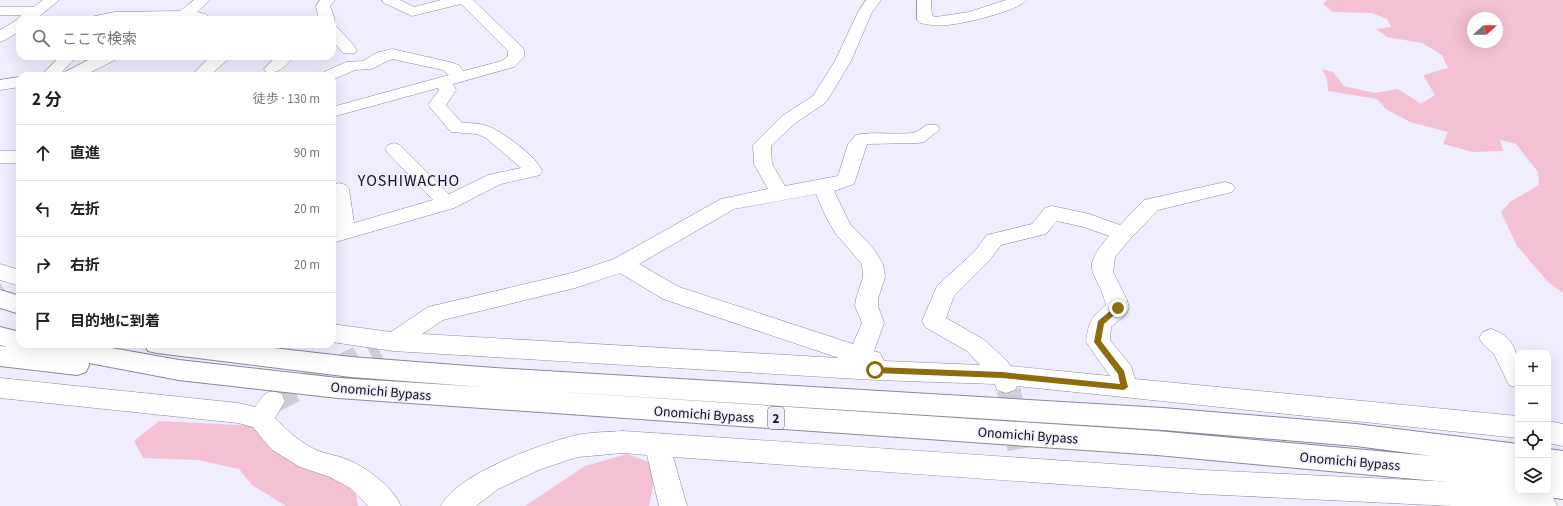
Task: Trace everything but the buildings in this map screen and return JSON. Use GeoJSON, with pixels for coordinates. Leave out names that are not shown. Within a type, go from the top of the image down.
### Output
{"type":"FeatureCollection","features":[{"type":"Feature","properties":{"kind":"highway"},"geometry":{"type":"LineString","coordinates":[[9,278],[16,295]]}},
{"type":"Feature","properties":{"kind":"highway"},"geometry":{"type":"LineString","coordinates":[[0,313],[16,317]]}},
{"type":"Feature","properties":{"kind":"highway"},"geometry":{"type":"LineString","coordinates":[[0,336],[16,340]]}},
{"type":"Feature","properties":{"kind":"highway","name":"Onomichi Bypass"},"geometry":{"type":"LineString","coordinates":[[57,348],[151,366],[254,379],[418,394],[1157,443],[1458,471],[1515,480]]}},
{"type":"Feature","properties":{"kind":"highway","name":"Onomichi Bypass"},"geometry":{"type":"LineString","coordinates":[[190,348],[359,368],[1162,419],[1356,435],[1515,456]]}},
{"type":"Feature","properties":{"kind":"highway"},"geometry":{"type":"LineString","coordinates":[[0,356],[46,362],[254,379]]}},
{"type":"Feature","properties":{"kind":"highway"},"geometry":{"type":"LineString","coordinates":[[1551,461],[1563,463]]}},
{"type":"Feature","properties":{"kind":"highway"},"geometry":{"type":"LineString","coordinates":[[1551,484],[1563,486]]}},
{"type":"Feature","properties":{"kind":"street"},"geometry":{"type":"LineString","coordinates":[[0,11],[30,16],[52,0]]}},
{"type":"Feature","properties":{"kind":"street"},"geometry":{"type":"LineString","coordinates":[[184,15],[203,0]]}},
{"type":"Feature","properties":{"kind":"street"},"geometry":{"type":"LineString","coordinates":[[326,16],[323,6],[328,0]]}},
{"type":"Feature","properties":{"kind":"street"},"geometry":{"type":"LineString","coordinates":[[389,0],[412,12],[458,0]]}},
{"type":"Feature","properties":{"kind":"street"},"geometry":{"type":"LineString","coordinates":[[336,111],[508,64],[516,57],[516,50],[465,0]]}},
{"type":"Feature","properties":{"kind":"street"},"geometry":{"type":"LineString","coordinates":[[780,193],[763,164],[762,145],[788,120],[819,99],[843,61],[866,12],[874,0]]}},
{"type":"Feature","properties":{"kind":"street"},"geometry":{"type":"LineString","coordinates":[[924,0],[925,20],[938,21],[991,12],[1019,0]]}},
{"type":"Feature","properties":{"kind":"street"},"geometry":{"type":"LineString","coordinates":[[178,16],[192,16]]}},
{"type":"Feature","properties":{"kind":"street"},"geometry":{"type":"LineString","coordinates":[[0,37],[16,27]]}},
{"type":"Feature","properties":{"kind":"street"},"geometry":{"type":"LineString","coordinates":[[336,35],[349,50]]}},
{"type":"Feature","properties":{"kind":"street"},"geometry":{"type":"LineString","coordinates":[[336,73],[352,65],[365,66],[373,63],[382,56],[392,54],[448,66],[454,69],[448,90],[437,105],[457,128],[480,129],[492,134],[532,167],[533,171],[495,179],[447,203],[338,234],[339,189]]}},
{"type":"Feature","properties":{"kind":"street"},"geometry":{"type":"LineString","coordinates":[[53,72],[65,60]]}},
{"type":"Feature","properties":{"kind":"street"},"geometry":{"type":"LineString","coordinates":[[78,72],[100,60]]}},
{"type":"Feature","properties":{"kind":"street"},"geometry":{"type":"LineString","coordinates":[[203,72],[216,60]]}},
{"type":"Feature","properties":{"kind":"street"},"geometry":{"type":"LineString","coordinates":[[272,69],[282,60]]}},
{"type":"Feature","properties":{"kind":"street"},"geometry":{"type":"LineString","coordinates":[[0,84],[16,82]]}},
{"type":"Feature","properties":{"kind":"street"},"geometry":{"type":"LineString","coordinates":[[386,344],[436,313],[575,280],[622,264],[728,204],[780,193],[838,184],[847,180],[856,144],[862,139],[918,138],[931,129]]}},
{"type":"Feature","properties":{"kind":"street"},"geometry":{"type":"LineString","coordinates":[[394,149],[447,203]]}},
{"type":"Feature","properties":{"kind":"street"},"geometry":{"type":"LineString","coordinates":[[0,157],[16,157]]}},
{"type":"Feature","properties":{"kind":"street"},"geometry":{"type":"LineString","coordinates":[[823,187],[834,216],[843,229],[870,259],[874,270],[873,282],[867,295],[866,311],[873,323],[868,363]]}},
{"type":"Feature","properties":{"kind":"street"},"geometry":{"type":"LineString","coordinates":[[1124,387],[1122,373],[1098,342],[1100,323],[1118,308],[1116,300],[1102,272],[1105,255],[1151,205],[1225,188]]}},
{"type":"Feature","properties":{"kind":"street"},"geometry":{"type":"LineString","coordinates":[[1005,382],[999,368],[975,345],[933,321],[945,292],[981,258],[994,240],[1039,229],[1052,212],[1089,221],[1123,234]]}},
{"type":"Feature","properties":{"kind":"street"},"geometry":{"type":"LineString","coordinates":[[622,264],[671,293],[868,363]]}},
{"type":"Feature","properties":{"kind":"street"},"geometry":{"type":"LineString","coordinates":[[336,334],[386,344],[868,363],[1005,382],[1124,387],[1515,427]]}},
{"type":"Feature","properties":{"kind":"street"},"geometry":{"type":"LineString","coordinates":[[1491,338],[1503,348],[1515,372]]}},
{"type":"Feature","properties":{"kind":"street"},"geometry":{"type":"LineString","coordinates":[[0,388],[238,413],[267,410],[280,442],[309,459],[338,468],[359,480],[387,506]]}},
{"type":"Feature","properties":{"kind":"street"},"geometry":{"type":"LineString","coordinates":[[1551,433],[1563,435]]}},
{"type":"Feature","properties":{"kind":"street"},"geometry":{"type":"LineString","coordinates":[[455,506],[489,481],[534,460],[578,446],[623,442],[1021,461],[1202,482],[1455,494],[1543,506]]}},
{"type":"Feature","properties":{"kind":"street"},"geometry":{"type":"LineString","coordinates":[[660,444],[660,460],[673,506]]}},
{"type":"Feature","properties":{"kind":"shaded area"},"geometry":{"type":"Polygon","coordinates":[[[1327,0],[1563,0],[1563,293],[1549,283],[1517,246],[1501,212],[1510,202],[1539,185],[1538,172],[1516,144],[1500,140],[1503,151],[1473,152],[1443,144],[1448,132],[1410,122],[1386,109],[1377,99],[1328,91],[1327,80],[1322,69],[1333,72],[1344,86],[1375,93],[1398,89],[1421,104],[1435,95],[1423,75],[1448,68],[1442,55],[1422,43],[1387,37],[1376,29],[1391,27],[1387,19],[1372,13],[1333,12],[1323,4],[1327,0]]]}},
{"type":"Feature","properties":{"kind":"shaded area"},"geometry":{"type":"Polygon","coordinates":[[[159,421],[257,426],[355,488],[358,506],[286,506],[252,485],[239,469],[198,460],[143,458],[134,441],[159,421]]]}},
{"type":"Feature","properties":{"kind":"shaded area"},"geometry":{"type":"Polygon","coordinates":[[[627,454],[657,465],[649,506],[525,506],[585,466],[627,454]]]}},
{"type":"Feature","properties":{"kind":"tunnel"},"geometry":{"type":"LineString","coordinates":[[273,401],[378,348]]}},
{"type":"Feature","properties":{"kind":"tunnel"},"geometry":{"type":"LineString","coordinates":[[1009,390],[1020,453]]}},
{"type":"Feature","properties":{"kind":"district","name":"YOSHIWACHO"},"geometry":{"type":"Point","coordinates":[409,180]}},
{"type":"Feature","properties":{"kind":"route"},"geometry":{"type":"LineString","coordinates":[[875,370],[1002,375],[1124,387],[1122,373],[1098,342],[1100,323],[1118,308]]}}]}
